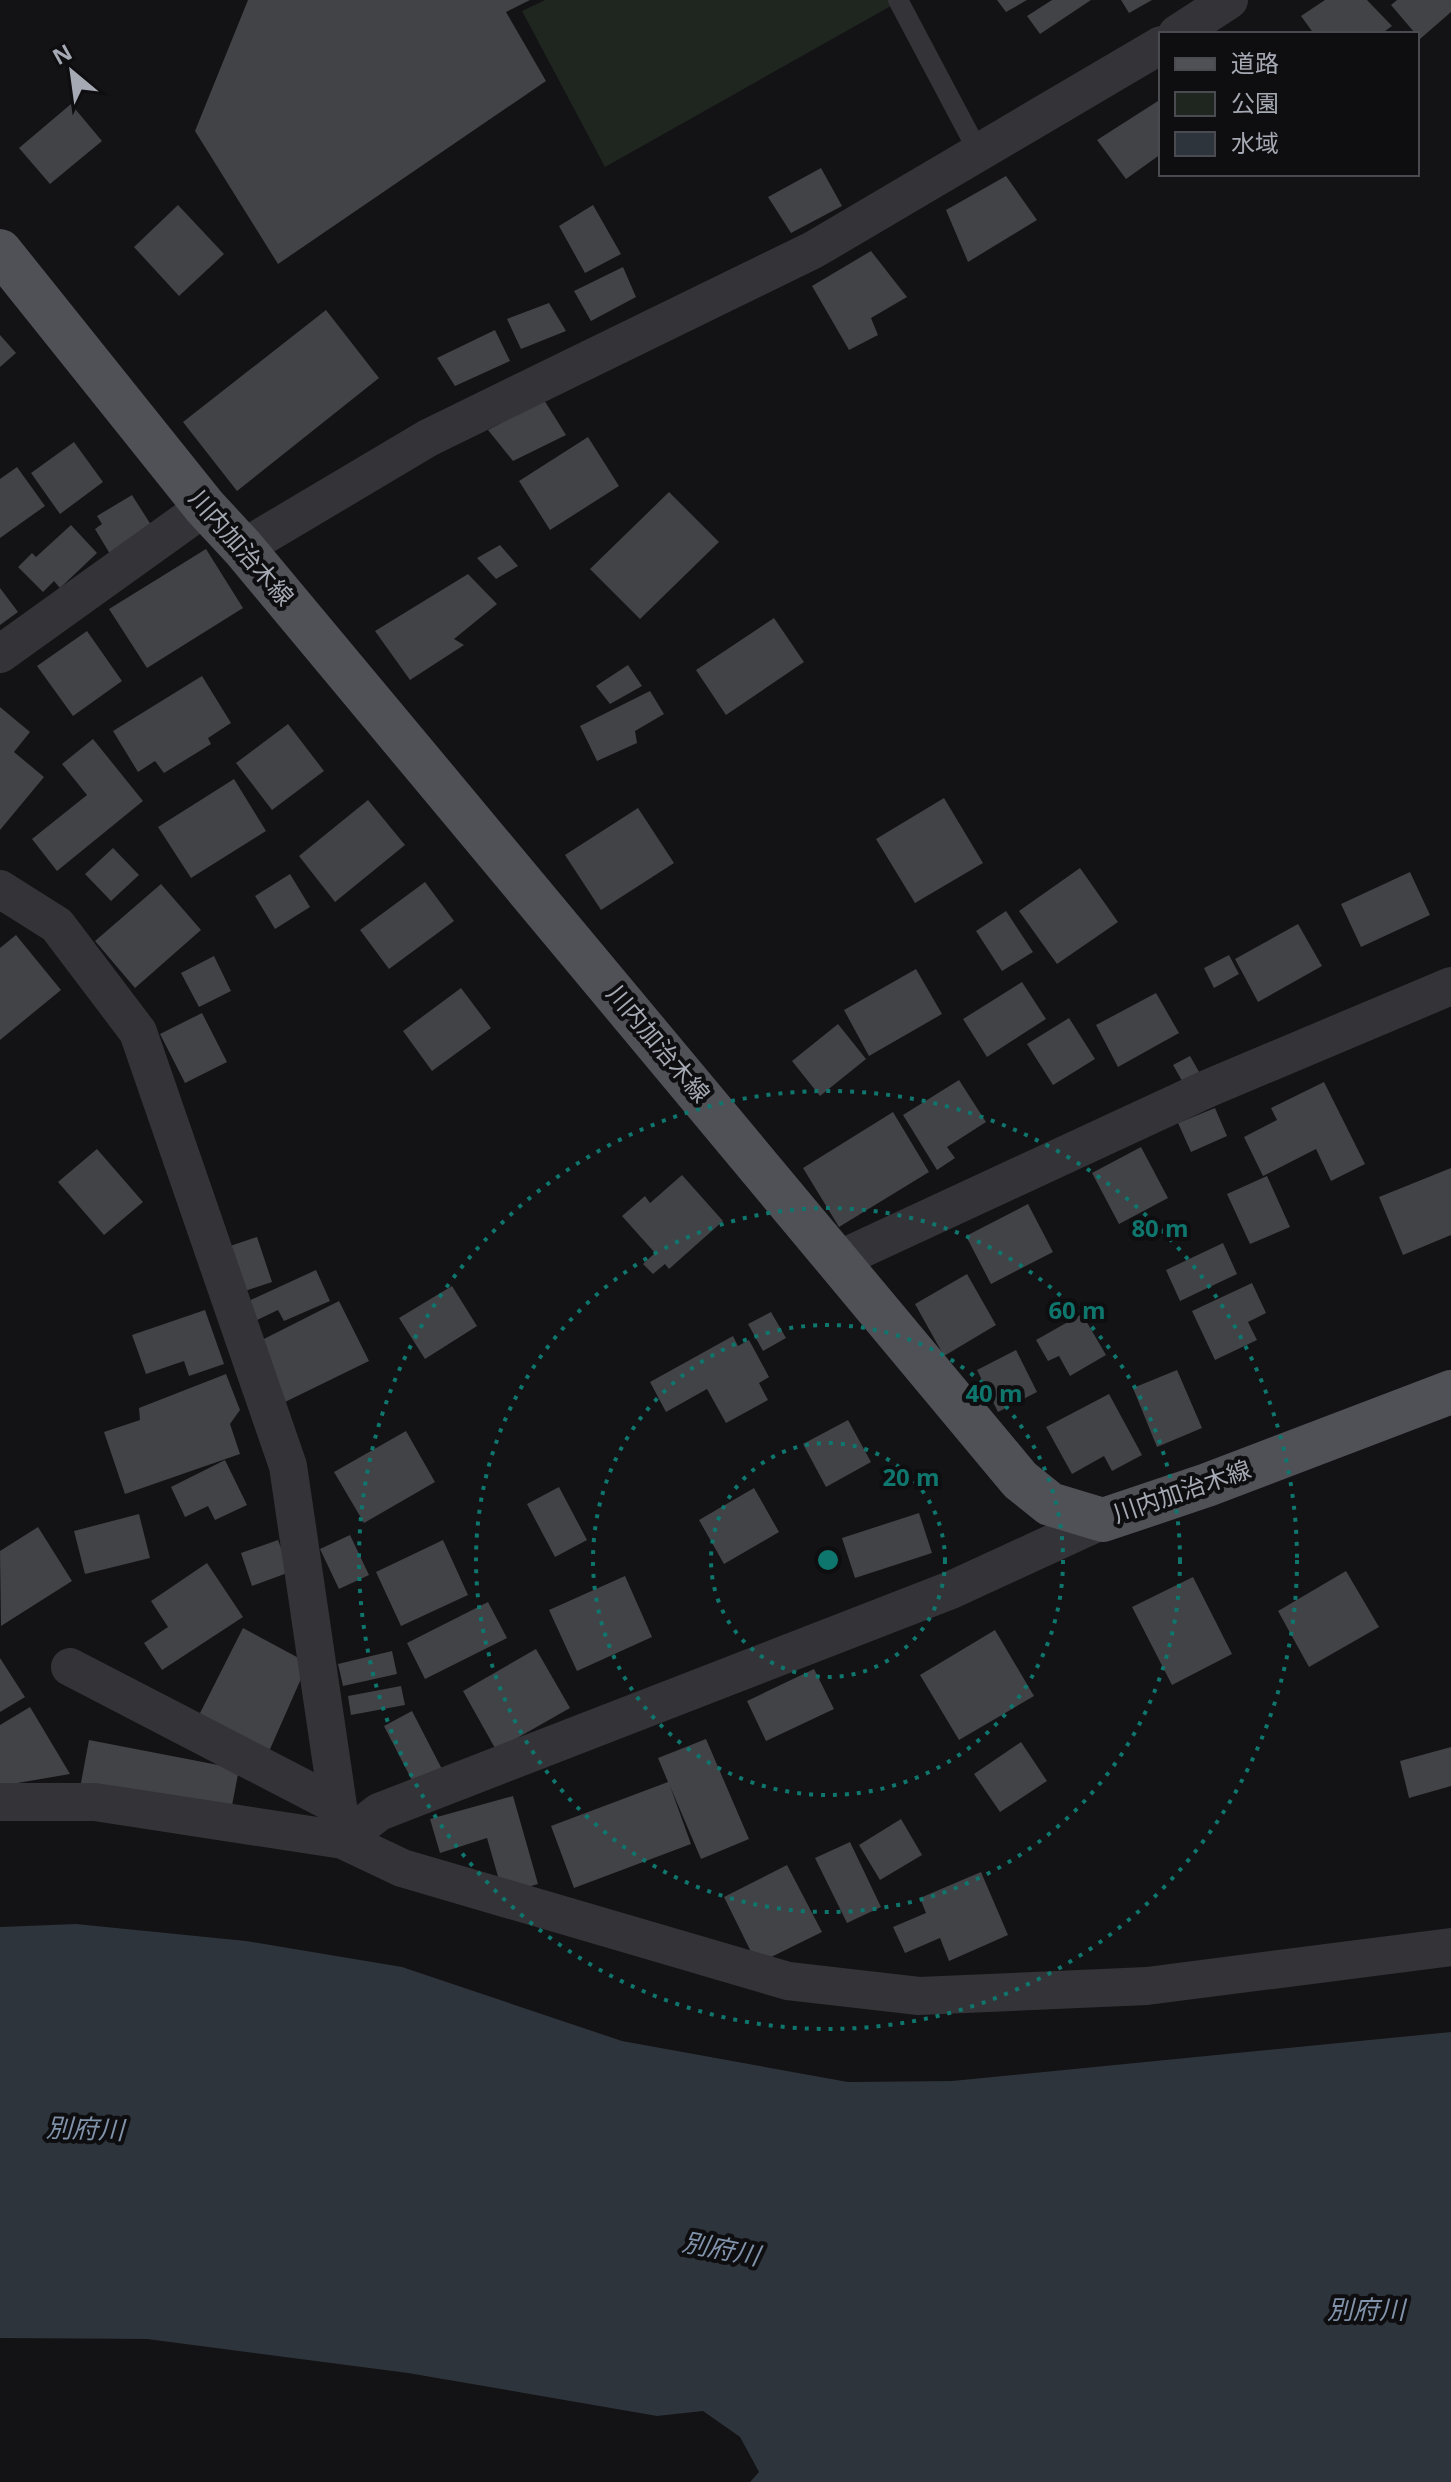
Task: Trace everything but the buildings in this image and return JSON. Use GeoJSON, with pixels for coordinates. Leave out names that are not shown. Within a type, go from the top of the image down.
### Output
{"type":"FeatureCollection","features":[{"type":"Feature","properties":{"kind":"main road","name":"川内加治木線"},"geometry":{"type":"LineString","coordinates":[[0,251],[205,507],[243,548],[1020,1480],[1050,1504],[1103,1520],[1207,1485],[1451,1392]]}},
{"type":"Feature","properties":{"kind":"street"},"geometry":{"type":"LineString","coordinates":[[1180,32],[1229,0]]}},
{"type":"Feature","properties":{"kind":"street"},"geometry":{"type":"LineString","coordinates":[[243,548],[428,438],[813,250],[1159,46]]}},
{"type":"Feature","properties":{"kind":"street"},"geometry":{"type":"LineString","coordinates":[[0,654],[205,507]]}},
{"type":"Feature","properties":{"kind":"street"},"geometry":{"type":"LineString","coordinates":[[0,889],[57,925],[138,1032],[288,1466],[341,1823]]}},
{"type":"Feature","properties":{"kind":"street"},"geometry":{"type":"LineString","coordinates":[[838,1260],[1209,1088],[1451,986]]}},
{"type":"Feature","properties":{"kind":"street"},"geometry":{"type":"LineString","coordinates":[[0,1802],[95,1802],[341,1823],[379,1812],[951,1590],[1103,1520]]}},
{"type":"Feature","properties":{"kind":"street"},"geometry":{"type":"LineString","coordinates":[[70,1667],[341,1823],[402,1868],[788,1981],[919,1996],[1147,1986],[1451,1947]]}},
{"type":"Feature","properties":{"kind":"lane"},"geometry":{"type":"LineString","coordinates":[[898,0],[979,153]]}},
{"type":"Feature","properties":{"kind":"green space"},"geometry":{"type":"Polygon","coordinates":[[[545,0],[898,2],[605,167],[522,11],[545,0]]]}},
{"type":"Feature","properties":{"kind":"water","name":"別府川"},"geometry":{"type":"Polygon","coordinates":[[[76,1924],[246,1941],[402,1967],[622,2041],[848,2082],[952,2081],[1451,2032],[1451,2482],[750,2482],[759,2472],[740,2437],[703,2411],[657,2416],[408,2373],[147,2339],[0,2338],[0,1927],[76,1924]]]}}]}
